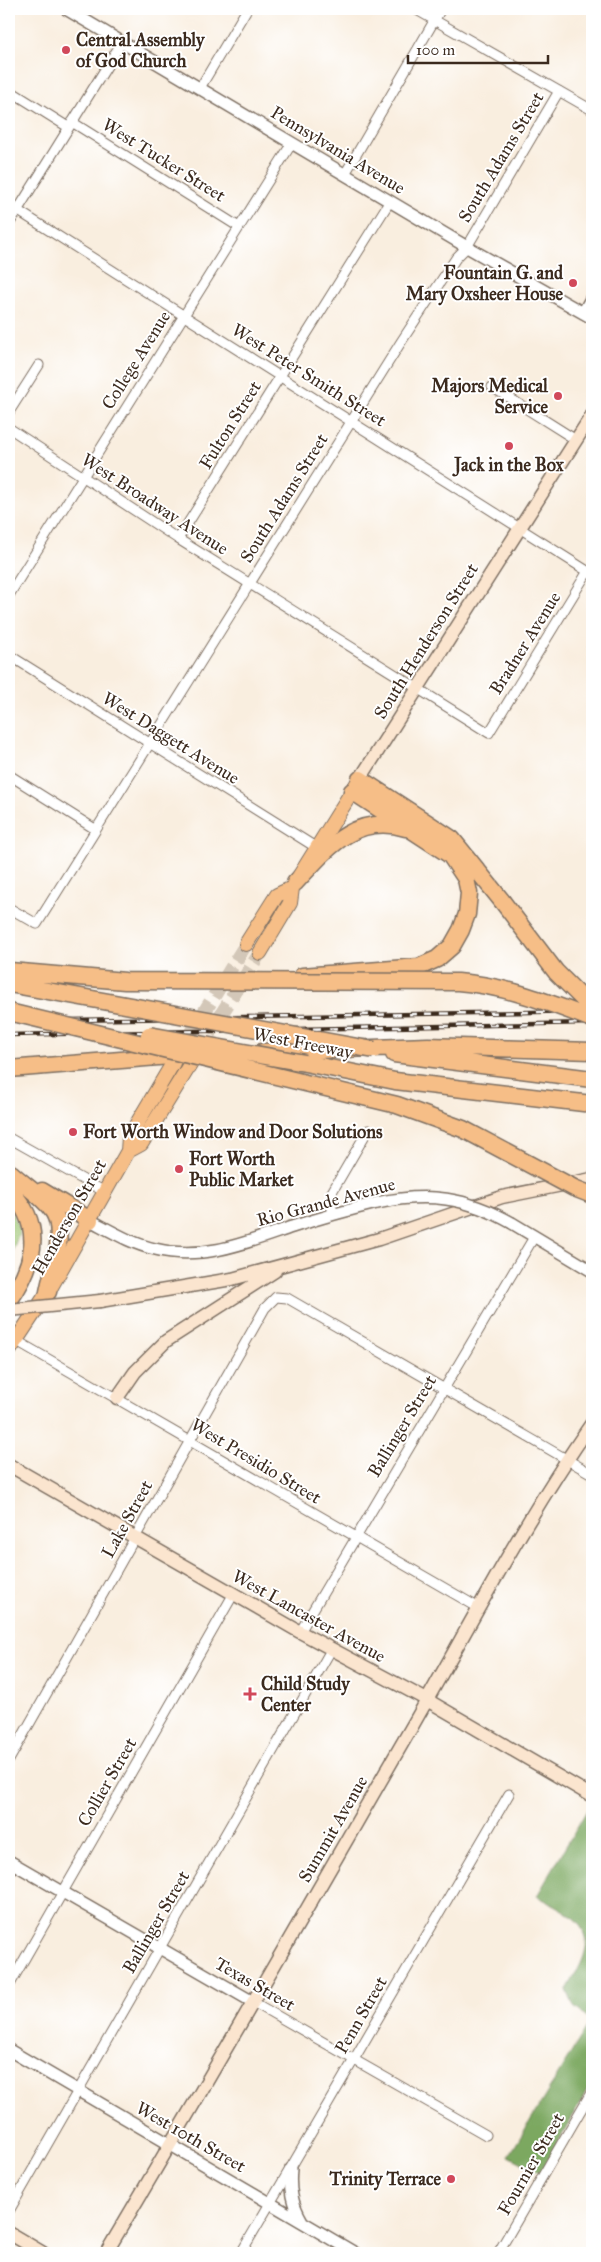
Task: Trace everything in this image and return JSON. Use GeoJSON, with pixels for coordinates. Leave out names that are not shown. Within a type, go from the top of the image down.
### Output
{"type":"FeatureCollection","features":[{"type":"Feature","properties":{"kind":"highway"},"geometry":{"type":"LineString","coordinates":[[253,982],[334,972],[395,970],[419,967],[445,952],[461,930],[469,904],[466,879],[450,854],[356,785]]}},
{"type":"Feature","properties":{"kind":"highway"},"geometry":{"type":"LineString","coordinates":[[356,785],[452,839],[556,972],[592,1008]]}},
{"type":"Feature","properties":{"kind":"highway"},"geometry":{"type":"LineString","coordinates":[[293,885],[331,846],[356,830],[382,824],[419,833]]}},
{"type":"Feature","properties":{"kind":"highway"},"geometry":{"type":"LineString","coordinates":[[9,971],[125,981],[473,983],[521,992],[592,1020]]}},
{"type":"Feature","properties":{"kind":"highway","name":"West Freeway"},"geometry":{"type":"LineString","coordinates":[[9,984],[410,1057],[592,1079]]}},
{"type":"Feature","properties":{"kind":"highway"},"geometry":{"type":"LineString","coordinates":[[9,1011],[397,1105],[463,1129],[592,1195]]}},
{"type":"Feature","properties":{"kind":"highway","name":"West Freeway"},"geometry":{"type":"LineString","coordinates":[[9,1011],[305,1063],[395,1081],[592,1104]]}},
{"type":"Feature","properties":{"kind":"highway"},"geometry":{"type":"LineString","coordinates":[[9,1069],[214,1053],[428,1046],[592,1051]]}},
{"type":"Feature","properties":{"kind":"highway"},"geometry":{"type":"LineString","coordinates":[[9,1078],[66,1065]]}},
{"type":"Feature","properties":{"kind":"highway"},"geometry":{"type":"LineString","coordinates":[[10,1172],[90,1220]]}},
{"type":"Feature","properties":{"kind":"highway"},"geometry":{"type":"LineString","coordinates":[[10,1172],[50,1208],[56,1217],[58,1237],[48,1292]]}},
{"type":"Feature","properties":{"kind":"highway"},"geometry":{"type":"LineString","coordinates":[[9,1190],[26,1214],[32,1245],[27,1269],[9,1301]]}},
{"type":"Feature","properties":{"kind":"main road","name":"South Henderson Street"},"geometry":{"type":"LineString","coordinates":[[260,953],[290,902],[293,885],[592,416]]}},
{"type":"Feature","properties":{"kind":"main road","name":"South Henderson Street"},"geometry":{"type":"LineString","coordinates":[[246,944],[277,895],[293,885]]}},
{"type":"Feature","properties":{"kind":"main road","name":"Henderson Street"},"geometry":{"type":"LineString","coordinates":[[13,1346],[48,1292],[90,1220],[128,1151],[129,1137],[173,1063]]}},
{"type":"Feature","properties":{"kind":"main road","name":"Henderson Street"},"geometry":{"type":"LineString","coordinates":[[128,1151],[141,1144],[190,1063]]}},
{"type":"Feature","properties":{"kind":"main road"},"geometry":{"type":"LineString","coordinates":[[9,1310],[100,1301],[232,1280],[378,1239],[502,1198],[592,1179]]}},
{"type":"Feature","properties":{"kind":"main road"},"geometry":{"type":"LineString","coordinates":[[117,1398],[135,1372],[166,1341],[288,1263]]}},
{"type":"Feature","properties":{"kind":"main road","name":"Summit Avenue"},"geometry":{"type":"LineString","coordinates":[[106,2253],[253,2002],[479,1608],[567,1459],[592,1423]]}},
{"type":"Feature","properties":{"kind":"main road","name":"West Lancaster Avenue"},"geometry":{"type":"LineString","coordinates":[[9,1465],[234,1595],[427,1700],[592,1796]]}},
{"type":"Feature","properties":{"kind":"main road"},"geometry":{"type":"LineString","coordinates":[[9,2233],[43,2253]]}},
{"type":"Feature","properties":{"kind":"street","name":"Pennsylvania Avenue"},"geometry":{"type":"LineString","coordinates":[[66,9],[587,316]]}},
{"type":"Feature","properties":{"kind":"street"},"geometry":{"type":"LineString","coordinates":[[200,88],[247,9]]}},
{"type":"Feature","properties":{"kind":"street"},"geometry":{"type":"LineString","coordinates":[[415,9],[592,110]]}},
{"type":"Feature","properties":{"kind":"street"},"geometry":{"type":"LineString","coordinates":[[345,174],[441,9]]}},
{"type":"Feature","properties":{"kind":"street"},"geometry":{"type":"LineString","coordinates":[[9,224],[122,42]]}},
{"type":"Feature","properties":{"kind":"street","name":"West Tucker Street"},"geometry":{"type":"LineString","coordinates":[[9,90],[70,124],[239,227]]}},
{"type":"Feature","properties":{"kind":"street","name":"South Adams Street"},"geometry":{"type":"LineString","coordinates":[[9,908],[37,924],[352,421],[456,258],[467,247],[559,91]]}},
{"type":"Feature","properties":{"kind":"street","name":"College Avenue"},"geometry":{"type":"LineString","coordinates":[[9,594],[292,143]]}},
{"type":"Feature","properties":{"kind":"street","name":"Fulton Street"},"geometry":{"type":"LineString","coordinates":[[178,539],[390,201]]}},
{"type":"Feature","properties":{"kind":"street","name":"West Peter Smith Street"},"geometry":{"type":"LineString","coordinates":[[9,205],[590,573]]}},
{"type":"Feature","properties":{"kind":"street"},"geometry":{"type":"LineString","coordinates":[[587,316],[592,297]]}},
{"type":"Feature","properties":{"kind":"street"},"geometry":{"type":"LineString","coordinates":[[9,412],[39,365]]}},
{"type":"Feature","properties":{"kind":"street"},"geometry":{"type":"LineString","coordinates":[[492,387],[576,440]]}},
{"type":"Feature","properties":{"kind":"street","name":"West Broadway Avenue"},"geometry":{"type":"LineString","coordinates":[[9,428],[178,539],[489,733]]}},
{"type":"Feature","properties":{"kind":"street","name":"Bradner Avenue"},"geometry":{"type":"LineString","coordinates":[[489,733],[590,573]]}},
{"type":"Feature","properties":{"kind":"street","name":"West Daggett Avenue"},"geometry":{"type":"LineString","coordinates":[[9,655],[317,848]]}},
{"type":"Feature","properties":{"kind":"street"},"geometry":{"type":"LineString","coordinates":[[9,775],[95,829]]}},
{"type":"Feature","properties":{"kind":"street"},"geometry":{"type":"LineString","coordinates":[[332,1215],[332,1192],[368,1130]]}},
{"type":"Feature","properties":{"kind":"street"},"geometry":{"type":"LineString","coordinates":[[9,1138],[105,1192]]}},
{"type":"Feature","properties":{"kind":"street","name":"Rio Grande Avenue"},"geometry":{"type":"LineString","coordinates":[[90,1220],[146,1247],[194,1253],[226,1249],[332,1215],[377,1203],[410,1197],[446,1198],[484,1209],[592,1271]]}},
{"type":"Feature","properties":{"kind":"street","name":"Ballinger Street"},"geometry":{"type":"LineString","coordinates":[[300,1632],[534,1237]]}},
{"type":"Feature","properties":{"kind":"street","name":"Lake Street"},"geometry":{"type":"LineString","coordinates":[[9,1760],[265,1308],[276,1297],[287,1298],[443,1389]]}},
{"type":"Feature","properties":{"kind":"street","name":"West Presidio Street"},"geometry":{"type":"LineString","coordinates":[[13,1346],[117,1398],[355,1538],[479,1608]]}},
{"type":"Feature","properties":{"kind":"street"},"geometry":{"type":"LineString","coordinates":[[443,1389],[592,1474]]}},
{"type":"Feature","properties":{"kind":"street","name":"Collier Street"},"geometry":{"type":"LineString","coordinates":[[9,1986],[234,1595]]}},
{"type":"Feature","properties":{"kind":"street","name":"Ballinger Street"},"geometry":{"type":"LineString","coordinates":[[9,2210],[332,1650]]}},
{"type":"Feature","properties":{"kind":"street","name":"Penn Street"},"geometry":{"type":"LineString","coordinates":[[241,2253],[509,1794]]}},
{"type":"Feature","properties":{"kind":"street","name":"Texas Street"},"geometry":{"type":"LineString","coordinates":[[9,1861],[486,2136]]}},
{"type":"Feature","properties":{"kind":"street","name":"West 10th Street"},"geometry":{"type":"LineString","coordinates":[[9,2050],[355,2253]]}},
{"type":"Feature","properties":{"kind":"street","name":"Fournier Street"},"geometry":{"type":"LineString","coordinates":[[498,2253],[592,2091]]}},
{"type":"Feature","properties":{"kind":"street"},"geometry":{"type":"LineString","coordinates":[[291,2169],[289,2186],[295,2209],[303,2223]]}},
{"type":"Feature","properties":{"kind":"green space"},"geometry":{"type":"Polygon","coordinates":[[[9,1206],[20,1231],[9,1260],[9,1206]]]}},
{"type":"Feature","properties":{"kind":"green space"},"geometry":{"type":"Polygon","coordinates":[[[587,1810],[592,1813],[592,2082],[541,2173],[509,2156],[591,2020],[574,2007],[567,1990],[584,1957],[586,1941],[584,1932],[572,1917],[537,1896],[587,1810]]]}},
{"type":"Feature","properties":{"kind":"tunnel"},"geometry":{"type":"LineString","coordinates":[[181,1050],[246,944]]}},
{"type":"Feature","properties":{"kind":"tunnel"},"geometry":{"type":"LineString","coordinates":[[198,1051],[260,953]]}},
{"type":"Feature","properties":{"kind":"railway"},"geometry":{"type":"LineString","coordinates":[[9,1021],[592,1011]]}},
{"type":"Feature","properties":{"kind":"railway"},"geometry":{"type":"LineString","coordinates":[[9,1035],[592,1023]]}},
{"type":"Feature","properties":{"kind":"place","name":"Central Assembly of God Church"},"geometry":{"type":"Point","coordinates":[66,50]}},
{"type":"Feature","properties":{"kind":"place","name":"Fountain G. and Mary Oxsheer House"},"geometry":{"type":"Point","coordinates":[573,283]}},
{"type":"Feature","properties":{"kind":"place","name":"Majors Medical Service"},"geometry":{"type":"Point","coordinates":[558,396]}},
{"type":"Feature","properties":{"kind":"place","name":"Jack in the Box"},"geometry":{"type":"Point","coordinates":[509,446]}},
{"type":"Feature","properties":{"kind":"place","name":"Fort Worth Window and Door Solutions"},"geometry":{"type":"Point","coordinates":[73,1132]}},
{"type":"Feature","properties":{"kind":"place","name":"Fort Worth Public Market"},"geometry":{"type":"Point","coordinates":[179,1169]}},
{"type":"Feature","properties":{"kind":"place","name":"Child Study Center"},"geometry":{"type":"Point","coordinates":[250,1694]}},
{"type":"Feature","properties":{"kind":"place","name":"Trinity Terrace"},"geometry":{"type":"Point","coordinates":[451,2179]}}]}
